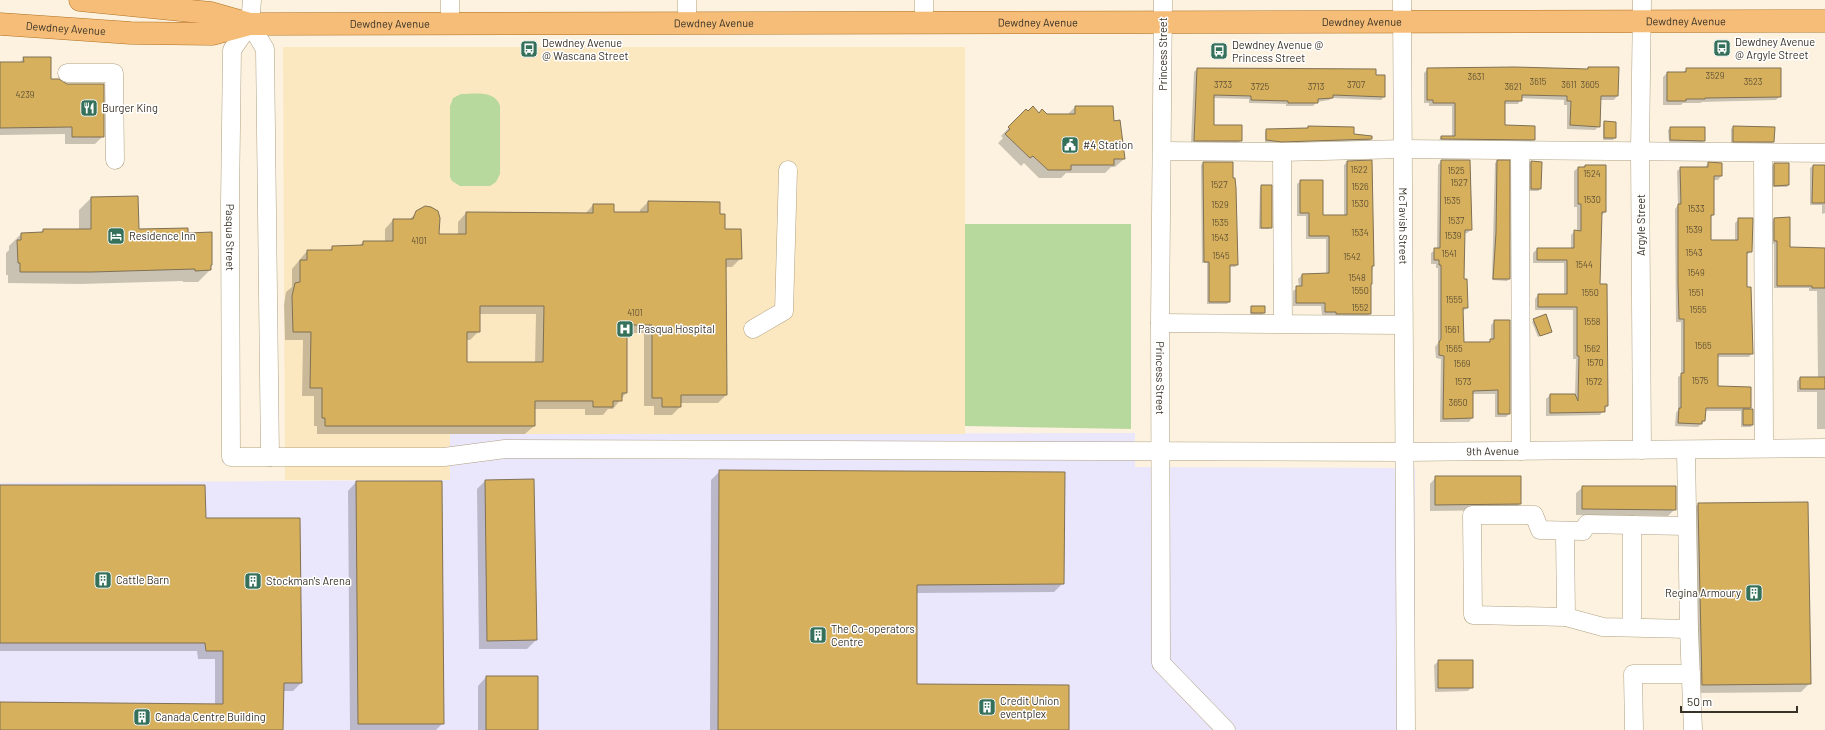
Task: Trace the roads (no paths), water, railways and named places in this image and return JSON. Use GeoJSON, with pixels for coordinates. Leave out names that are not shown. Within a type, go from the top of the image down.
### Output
{"type":"FeatureCollection","features":[{"type":"Feature","properties":{"kind":"main road","name":"Dewdney Avenue"},"geometry":{"type":"LineString","coordinates":[[80,0],[211,13],[250,24]]}},
{"type":"Feature","properties":{"kind":"main road","name":"Dewdney Avenue"},"geometry":{"type":"LineString","coordinates":[[0,24],[131,33],[213,34],[250,24],[687,22],[1825,22]]}},
{"type":"Feature","properties":{"kind":"street","name":"Pasqua Street"},"geometry":{"type":"LineString","coordinates":[[231,457],[230,203],[232,50],[250,24],[252,0]]}},
{"type":"Feature","properties":{"kind":"street"},"geometry":{"type":"LineString","coordinates":[[450,0],[450,24]]}},
{"type":"Feature","properties":{"kind":"street"},"geometry":{"type":"LineString","coordinates":[[687,0],[687,22]]}},
{"type":"Feature","properties":{"kind":"street"},"geometry":{"type":"LineString","coordinates":[[924,0],[924,22]]}},
{"type":"Feature","properties":{"kind":"street","name":"Princess Street"},"geometry":{"type":"LineString","coordinates":[[1163,0],[1160,324],[1161,663],[1226,730]]}},
{"type":"Feature","properties":{"kind":"street","name":"McTavish Street"},"geometry":{"type":"LineString","coordinates":[[1402,0],[1406,730]]}},
{"type":"Feature","properties":{"kind":"street","name":"Argyle Street"},"geometry":{"type":"LineString","coordinates":[[1642,0],[1640,151],[1642,450]]}},
{"type":"Feature","properties":{"kind":"street"},"geometry":{"type":"LineString","coordinates":[[250,24],[265,49],[270,457]]}},
{"type":"Feature","properties":{"kind":"street"},"geometry":{"type":"LineString","coordinates":[[67,73],[114,73],[115,160]]}},
{"type":"Feature","properties":{"kind":"street"},"geometry":{"type":"LineString","coordinates":[[1162,151],[1282,152],[1404,149],[1640,151],[1763,154],[1825,153]]}},
{"type":"Feature","properties":{"kind":"street"},"geometry":{"type":"LineString","coordinates":[[1520,151],[1521,451]]}},
{"type":"Feature","properties":{"kind":"street"},"geometry":{"type":"LineString","coordinates":[[1282,152],[1283,323]]}},
{"type":"Feature","properties":{"kind":"street"},"geometry":{"type":"LineString","coordinates":[[1763,154],[1764,448]]}},
{"type":"Feature","properties":{"kind":"street"},"geometry":{"type":"LineString","coordinates":[[753,329],[784,311],[788,170]]}},
{"type":"Feature","properties":{"kind":"street"},"geometry":{"type":"LineString","coordinates":[[1160,324],[1283,323],[1403,325]]}},
{"type":"Feature","properties":{"kind":"street","name":"9th Avenue"},"geometry":{"type":"LineString","coordinates":[[231,457],[444,457],[506,449],[1404,452],[1825,448]]}},
{"type":"Feature","properties":{"kind":"street"},"geometry":{"type":"LineString","coordinates":[[1686,450],[1689,629],[1693,730]]}},
{"type":"Feature","properties":{"kind":"street"},"geometry":{"type":"LineString","coordinates":[[1687,526],[1588,524],[1583,531],[1565,532],[1540,530],[1534,515],[1472,516],[1473,615],[1566,617],[1603,627],[1689,629]]}},
{"type":"Feature","properties":{"kind":"street"},"geometry":{"type":"LineString","coordinates":[[1632,525],[1632,627]]}},
{"type":"Feature","properties":{"kind":"street"},"geometry":{"type":"LineString","coordinates":[[1565,532],[1566,617]]}},
{"type":"Feature","properties":{"kind":"street"},"geometry":{"type":"LineString","coordinates":[[1634,730],[1633,674],[1691,674]]}},
{"type":"Feature","properties":{"kind":"place","name":"Dewdney Avenue @ Argyle Street"},"geometry":{"type":"Point","coordinates":[1722,48]}},
{"type":"Feature","properties":{"kind":"place","name":"Dewdney Avenue @ Wascana Street"},"geometry":{"type":"Point","coordinates":[529,49]}},
{"type":"Feature","properties":{"kind":"place","name":"Dewdney Avenue @ Princess Street"},"geometry":{"type":"Point","coordinates":[1219,51]}},
{"type":"Feature","properties":{"kind":"place","name":"Burger King"},"geometry":{"type":"Point","coordinates":[89,108]}},
{"type":"Feature","properties":{"kind":"place","name":"#4 Station"},"geometry":{"type":"Point","coordinates":[1070,145]}},
{"type":"Feature","properties":{"kind":"place","name":"Residence Inn"},"geometry":{"type":"Point","coordinates":[116,236]}},
{"type":"Feature","properties":{"kind":"place","name":"Pasqua Hospital"},"geometry":{"type":"Point","coordinates":[625,329]}},
{"type":"Feature","properties":{"kind":"place","name":"Cattle Barn"},"geometry":{"type":"Point","coordinates":[103,580]}},
{"type":"Feature","properties":{"kind":"place","name":"Stockman's Arena"},"geometry":{"type":"Point","coordinates":[253,581]}},
{"type":"Feature","properties":{"kind":"place","name":"Regina Armoury"},"geometry":{"type":"Point","coordinates":[1754,593]}},
{"type":"Feature","properties":{"kind":"place","name":"The Co-operators Centre"},"geometry":{"type":"Point","coordinates":[818,635]}},
{"type":"Feature","properties":{"kind":"place","name":"Credit Union eventplex"},"geometry":{"type":"Point","coordinates":[987,707]}},
{"type":"Feature","properties":{"kind":"place","name":"Canada Centre Building"},"geometry":{"type":"Point","coordinates":[142,717]}}]}
